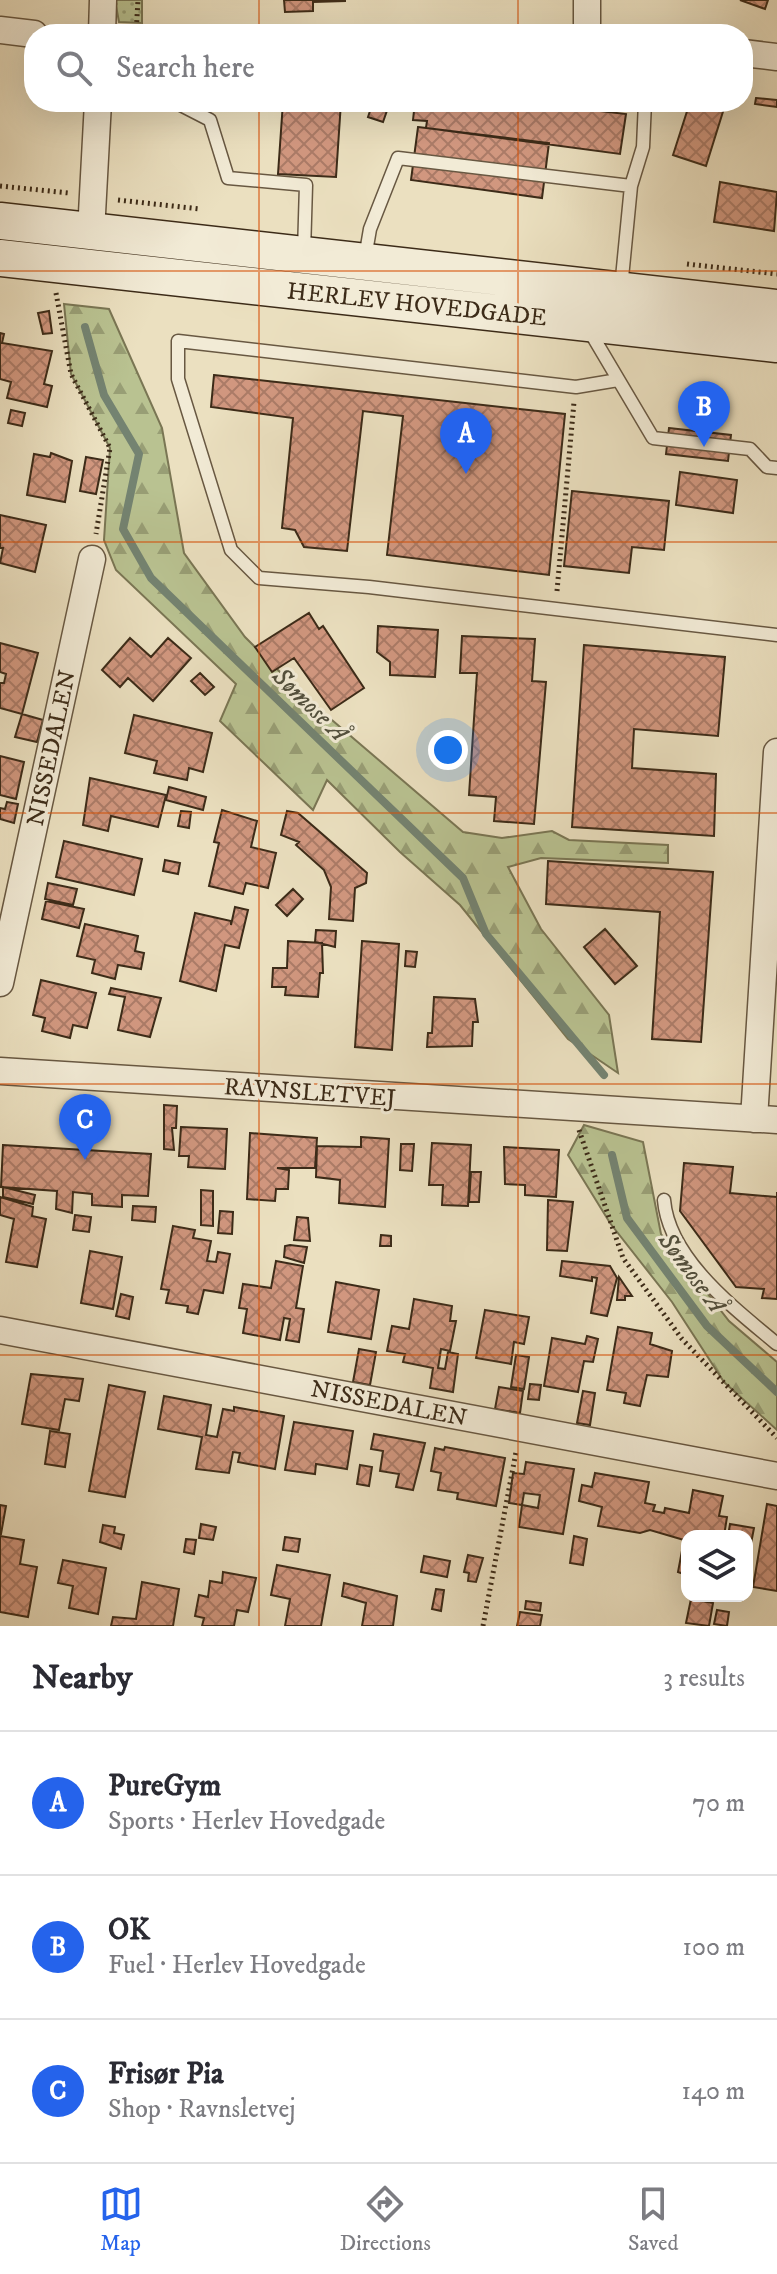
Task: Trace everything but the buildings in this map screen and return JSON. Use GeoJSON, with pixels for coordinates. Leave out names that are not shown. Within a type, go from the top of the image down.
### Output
{"type":"FeatureCollection","features":[{"type":"Feature","properties":{"kind":"main road","name":"HERLEV HOVEDGADE"},"geometry":{"type":"LineString","coordinates":[[0,221],[621,288],[777,308]]}},
{"type":"Feature","properties":{"kind":"main road","name":"HERLEV HOVEDGADE"},"geometry":{"type":"LineString","coordinates":[[0,258],[777,344]]}},
{"type":"Feature","properties":{"kind":"street"},"geometry":{"type":"LineString","coordinates":[[102,24],[103,0]]}},
{"type":"Feature","properties":{"kind":"street"},"geometry":{"type":"LineString","coordinates":[[587,0],[587,24]]}},
{"type":"Feature","properties":{"kind":"street"},"geometry":{"type":"LineString","coordinates":[[0,30],[24,33]]}},
{"type":"Feature","properties":{"kind":"street"},"geometry":{"type":"LineString","coordinates":[[753,54],[777,57]]}},
{"type":"Feature","properties":{"kind":"street"},"geometry":{"type":"LineString","coordinates":[[91,232],[97,112]]}},
{"type":"Feature","properties":{"kind":"street","name":"NISSEDALEN"},"geometry":{"type":"LineString","coordinates":[[0,983],[92,559]]}},
{"type":"Feature","properties":{"kind":"street"},"geometry":{"type":"LineString","coordinates":[[766,1120],[777,765]]}},
{"type":"Feature","properties":{"kind":"street","name":"RAVNSLETVEJ"},"geometry":{"type":"LineString","coordinates":[[0,1071],[766,1120]]}},
{"type":"Feature","properties":{"kind":"street","name":"NISSEDALEN"},"geometry":{"type":"LineString","coordinates":[[0,1330],[777,1476]]}},
{"type":"Feature","properties":{"kind":"lane"},"geometry":{"type":"LineString","coordinates":[[194,112],[210,120],[228,178],[306,185],[304,255]]}},
{"type":"Feature","properties":{"kind":"lane"},"geometry":{"type":"LineString","coordinates":[[621,288],[631,186],[643,147],[645,112]]}},
{"type":"Feature","properties":{"kind":"lane"},"geometry":{"type":"LineString","coordinates":[[365,262],[370,229],[398,158],[631,186]]}},
{"type":"Feature","properties":{"kind":"lane"},"geometry":{"type":"LineString","coordinates":[[586,323],[653,438],[750,449],[767,467],[777,468]]}},
{"type":"Feature","properties":{"kind":"lane"},"geometry":{"type":"LineString","coordinates":[[618,380],[576,387],[178,341],[178,379],[231,550],[259,578],[369,587],[777,635]]}},
{"type":"Feature","properties":{"kind":"lane"},"geometry":{"type":"LineString","coordinates":[[664,1200],[666,1220],[709,1287],[777,1344]]}},
{"type":"Feature","properties":{"kind":"path"},"geometry":{"type":"LineString","coordinates":[[137,24],[138,0]]}},
{"type":"Feature","properties":{"kind":"path"},"geometry":{"type":"LineString","coordinates":[[0,186],[59,192]]}},
{"type":"Feature","properties":{"kind":"path"},"geometry":{"type":"LineString","coordinates":[[57,264],[54,284],[71,374],[110,448],[92,559]]}},
{"type":"Feature","properties":{"kind":"path"},"geometry":{"type":"LineString","coordinates":[[556,608],[576,387]]}},
{"type":"Feature","properties":{"kind":"path"},"geometry":{"type":"LineString","coordinates":[[577,1109],[581,1143],[623,1258],[682,1339],[777,1438]]}},
{"type":"Feature","properties":{"kind":"path"},"geometry":{"type":"LineString","coordinates":[[483,1626],[520,1427]]}},
{"type":"Feature","properties":{"kind":"green space"},"geometry":{"type":"Polygon","coordinates":[[[115,0],[142,0],[142,23],[119,22],[115,0]]]}},
{"type":"Feature","properties":{"kind":"green space"},"geometry":{"type":"Polygon","coordinates":[[[64,304],[109,309],[162,428],[184,553],[245,637],[305,697],[463,832],[502,838],[552,831],[569,840],[668,845],[668,863],[541,858],[508,867],[541,929],[609,1015],[618,1073],[568,1039],[460,905],[400,852],[327,780],[313,810],[220,721],[236,684],[116,570],[104,540],[110,448],[71,374],[64,304]]]}},
{"type":"Feature","properties":{"kind":"green space"},"geometry":{"type":"Polygon","coordinates":[[[584,1125],[643,1142],[661,1234],[729,1321],[777,1362],[777,1430],[724,1382],[672,1302],[610,1223],[568,1155],[584,1125]]]}},
{"type":"Feature","properties":{"kind":"waterway","name":"Sømose Å"},"geometry":{"type":"LineString","coordinates":[[85,327],[104,395],[139,454],[123,529],[151,578],[463,878],[486,934],[604,1075]]}},
{"type":"Feature","properties":{"kind":"waterway","name":"Sømose Å"},"geometry":{"type":"LineString","coordinates":[[612,1155],[627,1218],[707,1326],[777,1392]]}},
{"type":"Feature","properties":{"kind":"place","name":"OK"},"geometry":{"type":"Point","coordinates":[704,447]}},
{"type":"Feature","properties":{"kind":"place","name":"PureGym"},"geometry":{"type":"Point","coordinates":[466,474]}},
{"type":"Feature","properties":{"kind":"place","name":"Frisør Pia"},"geometry":{"type":"Point","coordinates":[85,1160]}}]}
